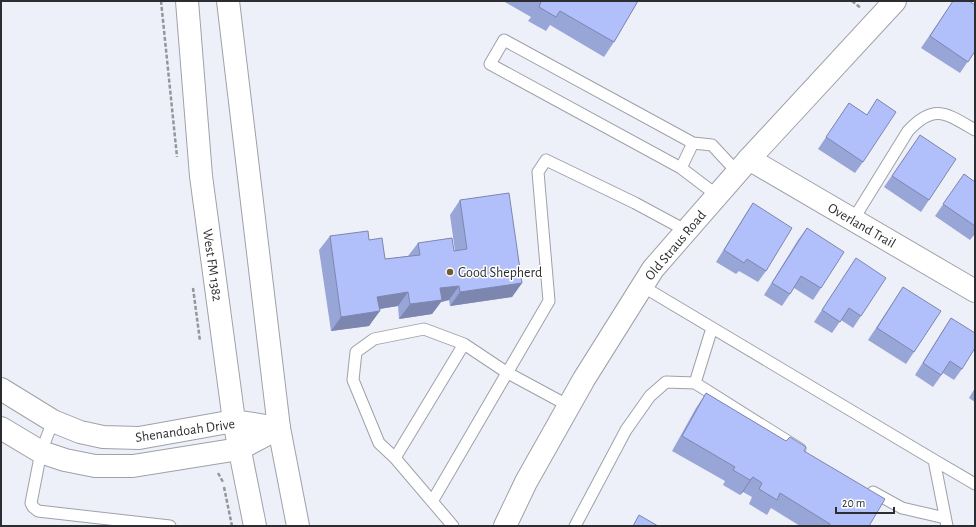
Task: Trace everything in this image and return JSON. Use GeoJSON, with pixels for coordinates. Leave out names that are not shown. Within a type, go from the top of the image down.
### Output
{"type":"FeatureCollection","features":[{"type":"Feature","properties":{"kind":"street","name":"West FM 1382"},"geometry":{"type":"LineString","coordinates":[[187,1],[201,176],[234,421],[255,526]]}},
{"type":"Feature","properties":{"kind":"street"},"geometry":{"type":"LineString","coordinates":[[228,1],[279,428],[298,526]]}},
{"type":"Feature","properties":{"kind":"street","name":"Old Straus Road"},"geometry":{"type":"LineString","coordinates":[[505,526],[526,482],[569,406],[653,269],[744,166],[895,1]]}},
{"type":"Feature","properties":{"kind":"street","name":"Overland Trail"},"geometry":{"type":"LineString","coordinates":[[744,166],[853,220],[975,291]]}},
{"type":"Feature","properties":{"kind":"street","name":"Shenandoah Drive"},"geometry":{"type":"LineString","coordinates":[[1,389],[53,421],[80,432],[103,437],[139,438],[234,421],[279,428]]}},
{"type":"Feature","properties":{"kind":"street","name":"Shenandoah Drive"},"geometry":{"type":"LineString","coordinates":[[1,428],[41,452],[65,460],[95,466],[133,466],[239,450],[279,428]]}},
{"type":"Feature","properties":{"kind":"lane"},"geometry":{"type":"LineString","coordinates":[[718,196],[681,168],[490,64],[504,40],[693,143],[712,146],[744,166]]}},
{"type":"Feature","properties":{"kind":"lane"},"geometry":{"type":"LineString","coordinates":[[853,220],[908,131],[919,118],[934,112],[955,118],[975,130]]}},
{"type":"Feature","properties":{"kind":"lane"},"geometry":{"type":"LineString","coordinates":[[681,168],[693,143]]}},
{"type":"Feature","properties":{"kind":"lane"},"geometry":{"type":"LineString","coordinates":[[433,500],[506,372],[521,350],[549,301],[538,172],[546,160],[635,203],[687,231]]}},
{"type":"Feature","properties":{"kind":"lane"},"geometry":{"type":"LineString","coordinates":[[642,286],[975,484]]}},
{"type":"Feature","properties":{"kind":"lane"},"geometry":{"type":"LineString","coordinates":[[695,384],[712,328]]}},
{"type":"Feature","properties":{"kind":"lane"},"geometry":{"type":"LineString","coordinates":[[453,526],[433,500],[395,458],[379,443],[363,409],[352,380],[356,352],[374,339],[424,329],[464,344],[506,372],[569,406]]}},
{"type":"Feature","properties":{"kind":"lane"},"geometry":{"type":"LineString","coordinates":[[395,458],[464,344]]}},
{"type":"Feature","properties":{"kind":"lane"},"geometry":{"type":"LineString","coordinates":[[575,526],[626,430],[650,396],[666,382],[695,384],[807,454]]}},
{"type":"Feature","properties":{"kind":"lane"},"geometry":{"type":"LineString","coordinates":[[53,421],[41,452],[31,503],[33,507],[38,511],[170,526]]}},
{"type":"Feature","properties":{"kind":"lane"},"geometry":{"type":"LineString","coordinates":[[863,487],[902,508],[946,522],[934,460]]}},
{"type":"Feature","properties":{"kind":"path"},"geometry":{"type":"LineString","coordinates":[[218,472],[223,481],[232,526]]}},
{"type":"Feature","properties":{"kind":"building"},"geometry":{"type":"Polygon","coordinates":[[[539,1],[638,1],[614,42],[560,11],[556,17],[539,7],[541,2],[539,1]]]}},
{"type":"Feature","properties":{"kind":"building"},"geometry":{"type":"Polygon","coordinates":[[[953,1],[969,1],[975,5],[975,51],[968,62],[930,36],[953,1]]]}},
{"type":"Feature","properties":{"kind":"building"},"geometry":{"type":"Polygon","coordinates":[[[877,99],[896,112],[863,162],[826,137],[849,103],[867,115],[877,99]]]}},
{"type":"Feature","properties":{"kind":"building"},"geometry":{"type":"Polygon","coordinates":[[[920,135],[956,159],[929,200],[892,176],[920,135]]]}},
{"type":"Feature","properties":{"kind":"building"},"geometry":{"type":"Polygon","coordinates":[[[964,174],[975,182],[975,226],[943,204],[964,174]]]}},
{"type":"Feature","properties":{"kind":"building","name":"Good Shepherd"},"geometry":{"type":"Polygon","coordinates":[[[509,193],[522,283],[460,292],[459,286],[440,288],[442,300],[410,304],[408,292],[377,297],[380,311],[341,317],[330,236],[368,231],[369,240],[382,238],[385,259],[420,255],[418,243],[452,238],[454,251],[467,249],[460,200],[509,193]]]}},
{"type":"Feature","properties":{"kind":"building"},"geometry":{"type":"Polygon","coordinates":[[[753,203],[792,228],[766,271],[747,259],[744,263],[724,250],[753,203]]]}},
{"type":"Feature","properties":{"kind":"building"},"geometry":{"type":"Polygon","coordinates":[[[807,228],[844,252],[821,288],[801,276],[790,294],[772,283],[807,228]]]}},
{"type":"Feature","properties":{"kind":"building"},"geometry":{"type":"Polygon","coordinates":[[[856,258],[886,278],[861,316],[849,308],[840,322],[822,310],[856,258]]]}},
{"type":"Feature","properties":{"kind":"building"},"geometry":{"type":"Polygon","coordinates":[[[903,287],[941,311],[914,352],[877,328],[903,287]]]}},
{"type":"Feature","properties":{"kind":"building"},"geometry":{"type":"Polygon","coordinates":[[[951,318],[975,333],[975,348],[962,369],[950,361],[941,375],[923,363],[951,318]]]}},
{"type":"Feature","properties":{"kind":"building"},"geometry":{"type":"Polygon","coordinates":[[[706,393],[786,441],[790,437],[806,447],[804,451],[885,499],[869,526],[829,526],[830,524],[780,493],[777,500],[759,489],[762,483],[753,477],[750,480],[733,470],[735,467],[682,436],[706,393]]]}},
{"type":"Feature","properties":{"kind":"building"},"geometry":{"type":"Polygon","coordinates":[[[639,515],[658,526],[633,526],[639,515]]]}},
{"type":"Feature","properties":{"kind":"place","name":"Good Shepherd"},"geometry":{"type":"Point","coordinates":[450,272]}}]}
